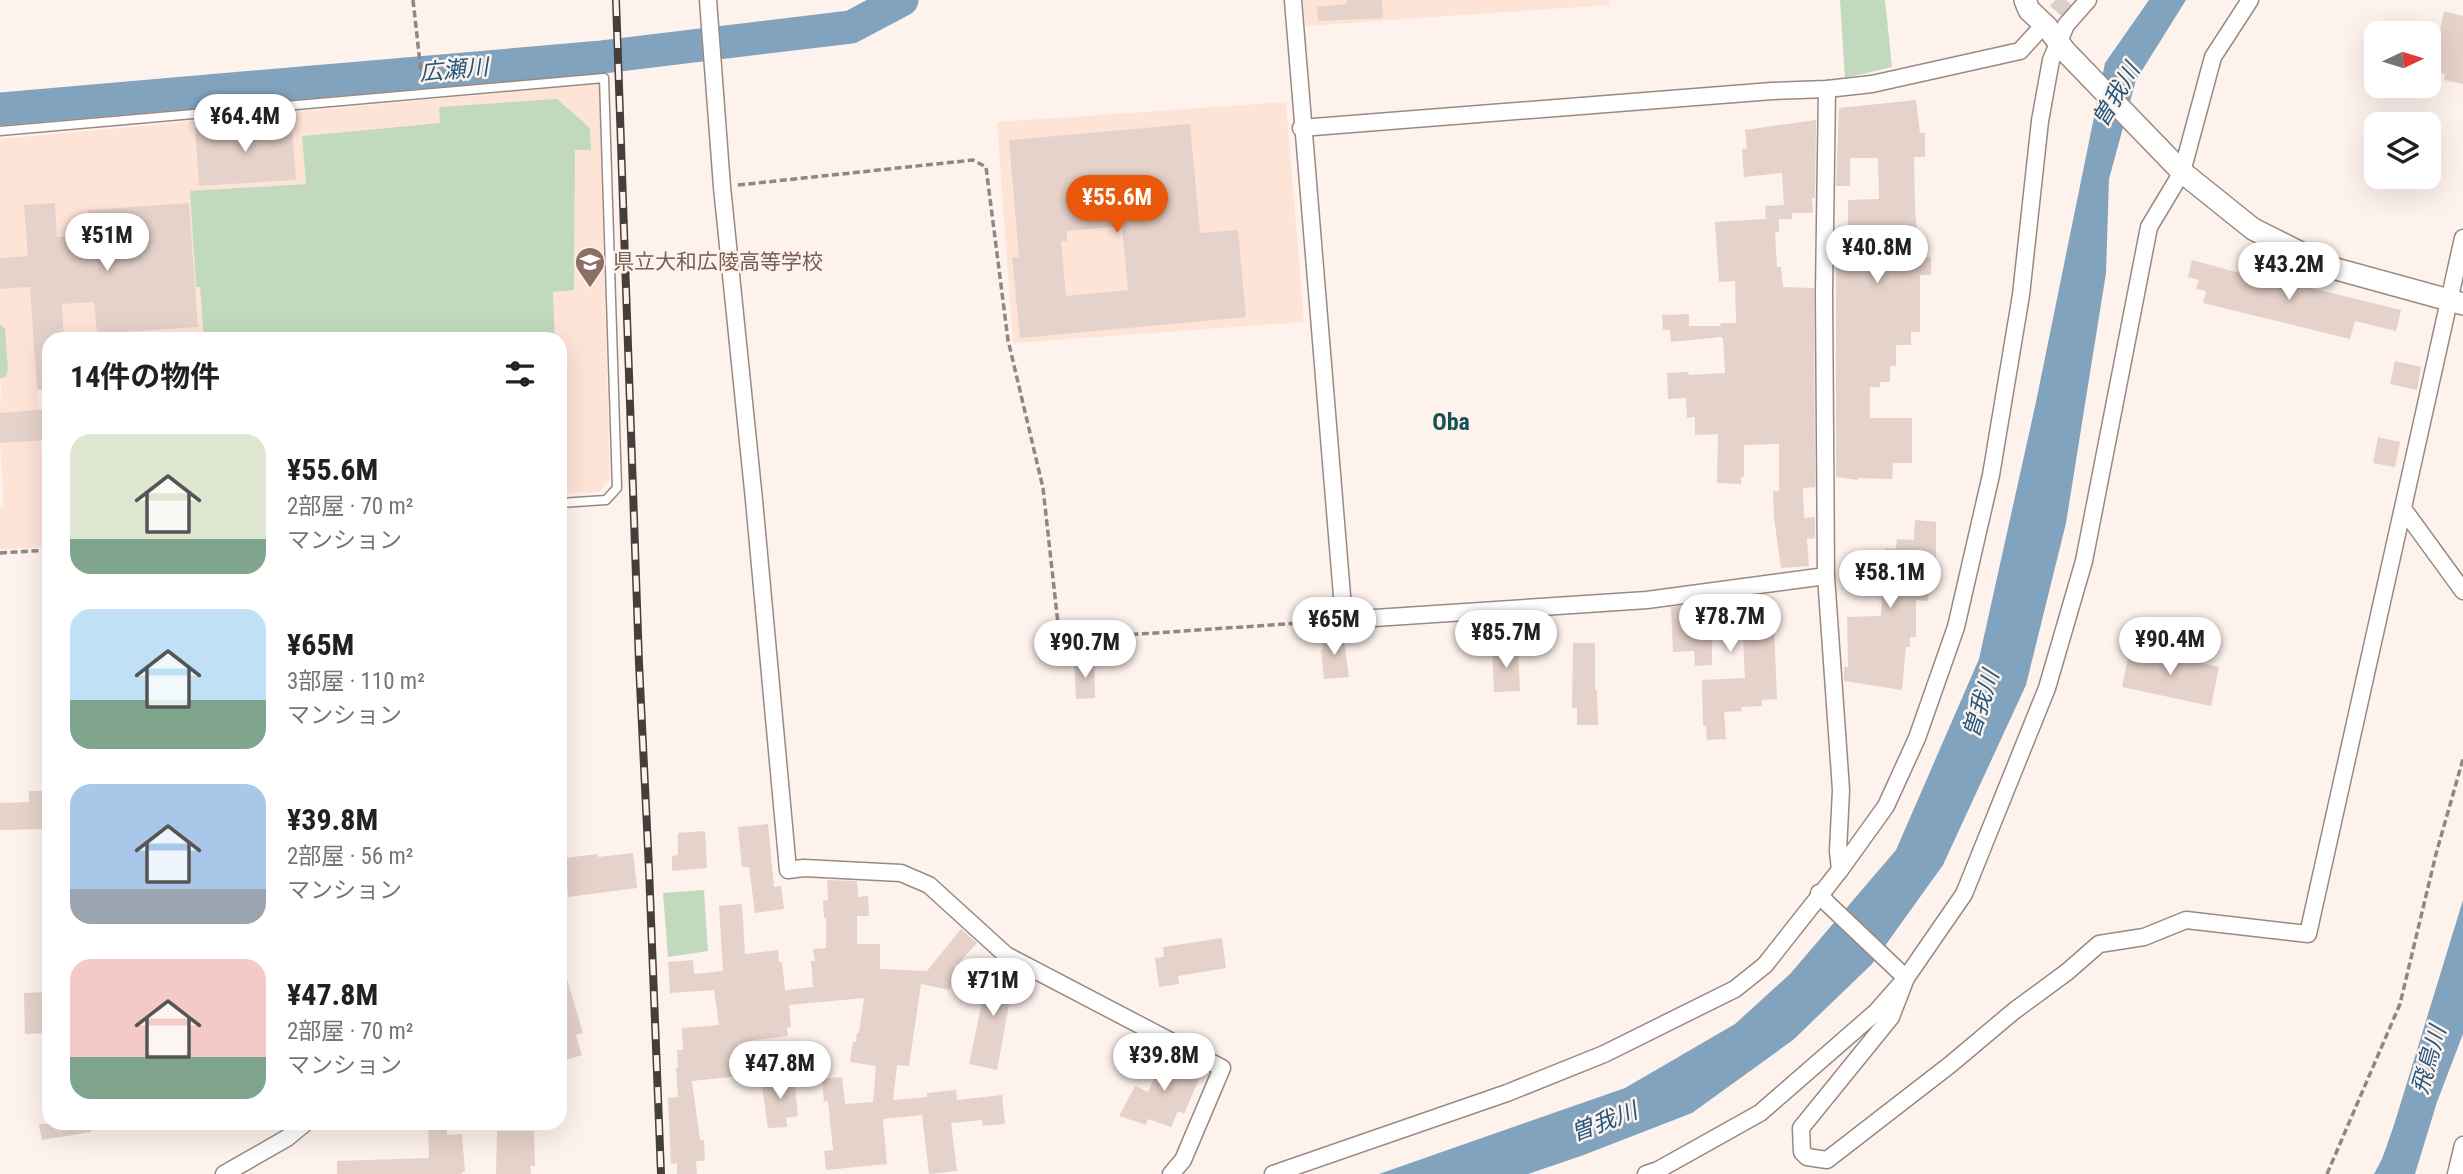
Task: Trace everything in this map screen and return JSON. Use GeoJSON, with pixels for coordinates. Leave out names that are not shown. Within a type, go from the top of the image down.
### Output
{"type":"FeatureCollection","features":[{"type":"Feature","properties":{"kind":"main road"},"geometry":{"type":"LineString","coordinates":[[2025,0],[2029,10],[2047,27],[2061,47],[2182,172],[2253,229],[2329,267],[2456,302]]}},
{"type":"Feature","properties":{"kind":"street"},"geometry":{"type":"LineString","coordinates":[[708,0],[722,187],[788,870],[804,868],[901,873],[929,885],[1006,956],[1222,1068],[1182,1160],[1171,1174]]}},
{"type":"Feature","properties":{"kind":"street"},"geometry":{"type":"LineString","coordinates":[[1293,0],[1301,128],[1344,620],[1647,600],[1826,576]]}},
{"type":"Feature","properties":{"kind":"street"},"geometry":{"type":"LineString","coordinates":[[1273,1174],[1507,1093],[1604,1054],[1735,989],[1765,965],[1823,898],[1886,806],[1917,738],[1956,627],[1991,475],[2021,295],[2040,121],[2051,60],[2061,47],[2066,25],[2088,0]]}},
{"type":"Feature","properties":{"kind":"street"},"geometry":{"type":"LineString","coordinates":[[1646,1174],[1658,1170],[1760,1113],[1876,1012],[1901,972],[1964,894],[2047,688],[2084,561],[2149,228],[2182,172],[2213,57],[2250,0]]}},
{"type":"Feature","properties":{"kind":"street"},"geometry":{"type":"LineString","coordinates":[[1301,128],[1872,84],[2020,51],[2040,29]]}},
{"type":"Feature","properties":{"kind":"street"},"geometry":{"type":"LineString","coordinates":[[1827,89],[1824,293],[1826,576],[1841,790],[1838,851],[1840,870]]}},
{"type":"Feature","properties":{"kind":"street"},"geometry":{"type":"LineString","coordinates":[[1901,972],[1891,1017],[1801,1128],[1802,1152],[1807,1157],[1827,1160],[1951,1065],[2014,1010],[2067,972],[2099,944],[2144,937],[2186,920],[2308,934],[2404,510],[2456,302],[2463,238]]}},
{"type":"Feature","properties":{"kind":"street"},"geometry":{"type":"LineString","coordinates":[[2404,510],[2463,591]]}},
{"type":"Feature","properties":{"kind":"street"},"geometry":{"type":"LineString","coordinates":[[1823,898],[1901,972]]}},
{"type":"Feature","properties":{"kind":"street"},"geometry":{"type":"LineString","coordinates":[[224,1174],[297,1130]]}},
{"type":"Feature","properties":{"kind":"street"},"geometry":{"type":"LineString","coordinates":[[2456,1174],[2463,1145]]}},
{"type":"Feature","properties":{"kind":"lane"},"geometry":{"type":"LineString","coordinates":[[0,131],[423,96],[604,78],[617,488],[606,500],[567,503]]}},
{"type":"Feature","properties":{"kind":"path"},"geometry":{"type":"LineString","coordinates":[[413,0],[423,96]]}},
{"type":"Feature","properties":{"kind":"path"},"geometry":{"type":"LineString","coordinates":[[722,187],[973,160],[986,167],[1008,340],[1043,488],[1059,633],[1067,639],[1344,620]]}},
{"type":"Feature","properties":{"kind":"path"},"geometry":{"type":"LineString","coordinates":[[0,553],[42,550]]}},
{"type":"Feature","properties":{"kind":"path"},"geometry":{"type":"LineString","coordinates":[[2327,1174],[2400,1004],[2436,854],[2463,760]]}},
{"type":"Feature","properties":{"kind":"shaded area"},"geometry":{"type":"Polygon","coordinates":[[[1303,0],[1609,0],[1609,5],[1305,26],[1303,0]]]}},
{"type":"Feature","properties":{"kind":"shaded area","name":"県立大和広陵高等学校"},"geometry":{"type":"Polygon","coordinates":[[[599,84],[610,479],[599,492],[567,493],[567,332],[555,332],[553,291],[574,290],[575,150],[591,149],[439,107],[441,123],[302,136],[306,184],[190,192],[196,287],[200,287],[203,332],[126,332],[198,327],[189,203],[88,210],[90,235],[58,256],[55,203],[25,205],[28,256],[0,258],[0,139],[599,84]],[[291,121],[195,128],[199,186],[295,180],[291,121]]]}},
{"type":"Feature","properties":{"kind":"shaded area"},"geometry":{"type":"Polygon","coordinates":[[[1286,102],[1304,322],[1013,343],[997,122],[1286,102]]]}},
{"type":"Feature","properties":{"kind":"shaded area","name":"県立大和広陵高等学校"},"geometry":{"type":"Polygon","coordinates":[[[59,267],[94,302],[97,332],[64,332],[59,267]]]}},
{"type":"Feature","properties":{"kind":"shaded area"},"geometry":{"type":"Polygon","coordinates":[[[30,287],[39,410],[0,413],[3,326],[0,324],[0,289],[30,287]]]}},
{"type":"Feature","properties":{"kind":"shaded area"},"geometry":{"type":"Polygon","coordinates":[[[41,440],[42,547],[0,549],[0,508],[4,507],[0,443],[41,440]]]}},
{"type":"Feature","properties":{"kind":"green space"},"geometry":{"type":"Polygon","coordinates":[[[1840,0],[1885,0],[1892,67],[1845,78],[1840,0]]]}},
{"type":"Feature","properties":{"kind":"green space"},"geometry":{"type":"Polygon","coordinates":[[[557,99],[590,128],[591,150],[575,150],[574,290],[553,292],[555,332],[203,332],[200,287],[196,287],[190,191],[306,184],[302,136],[440,123],[439,107],[557,99]]]}},
{"type":"Feature","properties":{"kind":"green space"},"geometry":{"type":"Polygon","coordinates":[[[0,324],[5,329],[8,371],[6,376],[0,379],[0,324]]]}},
{"type":"Feature","properties":{"kind":"green space"},"geometry":{"type":"Polygon","coordinates":[[[704,890],[708,951],[668,957],[663,893],[704,890]]]}},
{"type":"Feature","properties":{"kind":"water","name":"曽我川"},"geometry":{"type":"Polygon","coordinates":[[[2149,0],[2186,0],[2136,80],[2109,179],[2106,273],[2066,523],[2026,685],[1943,865],[1872,964],[1793,1040],[1692,1113],[1528,1174],[1379,1174],[1625,1088],[1735,1024],[1790,974],[1896,850],[1979,659],[2036,402],[2105,63],[2149,0]]]}},
{"type":"Feature","properties":{"kind":"water","name":"飛鳥川"},"geometry":{"type":"Polygon","coordinates":[[[2463,900],[2463,1034],[2437,1102],[2415,1174],[2374,1174],[2394,1125],[2463,900]]]}},
{"type":"Feature","properties":{"kind":"building"},"geometry":{"type":"Polygon","coordinates":[[[1347,0],[1382,0],[1383,18],[1318,21],[1317,7],[1347,4],[1347,0]]]}},
{"type":"Feature","properties":{"kind":"building"},"geometry":{"type":"Polygon","coordinates":[[[2444,11],[2463,16],[2463,84],[2444,80],[2445,74],[2441,73],[2441,26],[2444,11]]]}},
{"type":"Feature","properties":{"kind":"building"},"geometry":{"type":"Polygon","coordinates":[[[1916,100],[1920,133],[1925,133],[1925,157],[1914,157],[1915,210],[1920,258],[1931,257],[1931,275],[1920,275],[1920,332],[1911,332],[1911,345],[1896,345],[1896,366],[1890,366],[1890,382],[1880,382],[1880,387],[1870,387],[1870,418],[1912,418],[1912,463],[1893,463],[1892,479],[1858,480],[1836,477],[1836,256],[1848,256],[1848,200],[1879,199],[1878,158],[1850,158],[1850,186],[1836,186],[1839,108],[1916,100]]]}},
{"type":"Feature","properties":{"kind":"building"},"geometry":{"type":"Polygon","coordinates":[[[1816,120],[1813,213],[1792,213],[1792,219],[1779,219],[1779,232],[1775,232],[1777,267],[1781,267],[1783,287],[1814,288],[1815,487],[1803,488],[1804,518],[1815,517],[1815,538],[1807,539],[1809,566],[1781,568],[1773,491],[1779,491],[1779,444],[1744,445],[1744,477],[1741,477],[1741,484],[1717,483],[1718,434],[1695,435],[1695,417],[1687,418],[1686,398],[1668,399],[1667,373],[1725,373],[1723,339],[1721,337],[1671,342],[1670,330],[1663,330],[1662,315],[1689,314],[1689,326],[1736,323],[1735,281],[1719,282],[1715,222],[1766,219],[1765,206],[1784,205],[1782,173],[1744,177],[1742,149],[1747,149],[1745,130],[1816,120]]]}},
{"type":"Feature","properties":{"kind":"building"},"geometry":{"type":"Polygon","coordinates":[[[291,121],[296,180],[199,186],[195,128],[291,121]]]}},
{"type":"Feature","properties":{"kind":"building"},"geometry":{"type":"Polygon","coordinates":[[[1190,124],[1200,233],[1238,230],[1246,317],[1020,338],[1012,257],[1019,257],[1009,140],[1190,124]],[[1122,226],[1067,231],[1067,241],[1061,241],[1066,296],[1128,290],[1122,226]]]}},
{"type":"Feature","properties":{"kind":"building"},"geometry":{"type":"Polygon","coordinates":[[[55,203],[57,237],[90,235],[88,210],[189,203],[198,327],[97,332],[94,302],[62,304],[64,332],[42,332],[42,390],[37,390],[30,287],[0,289],[0,258],[28,256],[24,205],[55,203]]]}},
{"type":"Feature","properties":{"kind":"building"},"geometry":{"type":"Polygon","coordinates":[[[2192,260],[2266,280],[2266,277],[2401,310],[2396,331],[2355,321],[2350,339],[2203,303],[2206,291],[2196,289],[2199,280],[2188,277],[2192,260]]]}},
{"type":"Feature","properties":{"kind":"building"},"geometry":{"type":"Polygon","coordinates":[[[2395,361],[2421,367],[2417,390],[2390,384],[2395,361]]]}},
{"type":"Feature","properties":{"kind":"building"},"geometry":{"type":"Polygon","coordinates":[[[42,410],[42,440],[0,443],[0,413],[42,410]]]}},
{"type":"Feature","properties":{"kind":"building"},"geometry":{"type":"Polygon","coordinates":[[[2378,437],[2400,442],[2395,467],[2373,463],[2378,437]]]}},
{"type":"Feature","properties":{"kind":"building"},"geometry":{"type":"Polygon","coordinates":[[[1915,520],[1936,522],[1936,558],[1931,558],[1928,601],[1916,600],[1916,637],[1910,637],[1910,647],[1906,647],[1902,690],[1844,681],[1844,667],[1848,667],[1847,617],[1881,616],[1883,582],[1849,580],[1849,560],[1884,562],[1885,548],[1896,549],[1897,539],[1914,540],[1915,520]]]}},
{"type":"Feature","properties":{"kind":"building"},"geometry":{"type":"Polygon","coordinates":[[[1773,597],[1777,699],[1762,700],[1762,706],[1741,707],[1742,711],[1724,712],[1726,739],[1707,740],[1706,726],[1703,726],[1702,680],[1745,678],[1743,639],[1712,640],[1712,665],[1695,666],[1694,651],[1673,652],[1671,607],[1773,597]]]}},
{"type":"Feature","properties":{"kind":"building"},"geometry":{"type":"Polygon","coordinates":[[[1343,634],[1349,677],[1324,679],[1322,636],[1343,634]]]}},
{"type":"Feature","properties":{"kind":"building"},"geometry":{"type":"Polygon","coordinates":[[[1573,643],[1595,643],[1598,725],[1577,725],[1577,708],[1572,708],[1573,643]]]}},
{"type":"Feature","properties":{"kind":"building"},"geometry":{"type":"Polygon","coordinates":[[[1518,648],[1520,691],[1494,692],[1492,649],[1518,648]]]}},
{"type":"Feature","properties":{"kind":"building"},"geometry":{"type":"Polygon","coordinates":[[[2130,648],[2219,667],[2211,706],[2122,687],[2130,648]]]}},
{"type":"Feature","properties":{"kind":"building"},"geometry":{"type":"Polygon","coordinates":[[[1094,661],[1095,698],[1076,699],[1074,662],[1094,661]]]}},
{"type":"Feature","properties":{"kind":"building"},"geometry":{"type":"Polygon","coordinates":[[[29,791],[42,791],[42,829],[0,830],[0,803],[29,802],[29,791]]]}},
{"type":"Feature","properties":{"kind":"building"},"geometry":{"type":"Polygon","coordinates":[[[768,824],[774,887],[781,886],[784,909],[755,913],[749,867],[742,867],[738,827],[768,824]]]}},
{"type":"Feature","properties":{"kind":"building"},"geometry":{"type":"Polygon","coordinates":[[[705,831],[707,868],[672,871],[672,856],[678,855],[678,833],[705,831]]]}},
{"type":"Feature","properties":{"kind":"building"},"geometry":{"type":"Polygon","coordinates":[[[633,853],[637,888],[568,897],[567,858],[598,854],[598,857],[633,853]]]}},
{"type":"Feature","properties":{"kind":"building"},"geometry":{"type":"Polygon","coordinates":[[[827,880],[857,881],[858,897],[868,896],[869,916],[857,916],[857,944],[880,944],[880,969],[927,971],[961,929],[977,943],[957,965],[955,963],[950,990],[921,984],[909,1066],[897,1065],[893,1100],[927,1097],[927,1093],[956,1090],[957,1100],[1002,1095],[1005,1124],[983,1126],[982,1120],[951,1123],[957,1171],[929,1174],[922,1115],[883,1119],[887,1164],[826,1170],[824,1151],[833,1150],[828,1101],[824,1102],[822,1079],[842,1077],[845,1104],[873,1102],[876,1066],[850,1062],[853,1042],[856,1042],[859,1033],[864,998],[789,1005],[791,1027],[787,1028],[788,1036],[753,1040],[758,1074],[692,1081],[700,1140],[704,1140],[705,1161],[696,1161],[697,1174],[677,1174],[677,1163],[671,1164],[668,1098],[678,1097],[677,1050],[683,1050],[682,1028],[719,1025],[714,990],[670,993],[668,962],[693,960],[694,974],[723,971],[719,906],[742,904],[745,954],[778,950],[785,990],[813,987],[813,949],[826,948],[823,901],[828,900],[827,880]]]}},
{"type":"Feature","properties":{"kind":"building"},"geometry":{"type":"Polygon","coordinates":[[[1222,938],[1226,968],[1178,976],[1179,984],[1159,987],[1155,958],[1164,957],[1163,947],[1222,938]]]}},
{"type":"Feature","properties":{"kind":"building"},"geometry":{"type":"Polygon","coordinates":[[[990,964],[1015,972],[997,1070],[969,1064],[990,964]]]}},
{"type":"Feature","properties":{"kind":"building"},"geometry":{"type":"Polygon","coordinates":[[[567,979],[583,1033],[576,1035],[582,1055],[567,1060],[567,979]]]}},
{"type":"Feature","properties":{"kind":"building"},"geometry":{"type":"Polygon","coordinates":[[[42,992],[42,1033],[25,1034],[24,993],[42,992]]]}},
{"type":"Feature","properties":{"kind":"building"},"geometry":{"type":"Polygon","coordinates":[[[1166,1052],[1203,1070],[1184,1114],[1178,1111],[1171,1127],[1148,1119],[1146,1125],[1119,1116],[1135,1086],[1148,1092],[1166,1052]]]}},
{"type":"Feature","properties":{"kind":"building"},"geometry":{"type":"Polygon","coordinates":[[[794,1076],[798,1116],[786,1118],[787,1127],[768,1128],[761,1079],[794,1076]]]}},
{"type":"Feature","properties":{"kind":"building"},"geometry":{"type":"Polygon","coordinates":[[[39,1124],[42,1124],[42,1130],[91,1130],[91,1132],[42,1140],[39,1124]]]}},
{"type":"Feature","properties":{"kind":"building"},"geometry":{"type":"Polygon","coordinates":[[[428,1130],[447,1130],[447,1135],[462,1134],[465,1172],[462,1174],[337,1174],[337,1161],[429,1158],[428,1130]]]}},
{"type":"Feature","properties":{"kind":"building"},"geometry":{"type":"Polygon","coordinates":[[[497,1131],[534,1131],[535,1166],[530,1166],[531,1174],[496,1174],[497,1131]]]}},
{"type":"Feature","properties":{"kind":"waterway","name":"広瀬川"},"geometry":{"type":"LineString","coordinates":[[0,109],[602,57],[851,27],[902,0]]}},
{"type":"Feature","properties":{"kind":"tunnel"},"geometry":{"type":"LineString","coordinates":[[2040,29],[2066,0]]}},
{"type":"Feature","properties":{"kind":"railway"},"geometry":{"type":"LineString","coordinates":[[616,0],[639,663],[661,1174]]}},
{"type":"Feature","properties":{"kind":"place","name":"県立大和広陵高等学校"},"geometry":{"type":"Point","coordinates":[590,289]}},
{"type":"Feature","properties":{"kind":"district","name":"Oba"},"geometry":{"type":"Point","coordinates":[1451,422]}}]}
